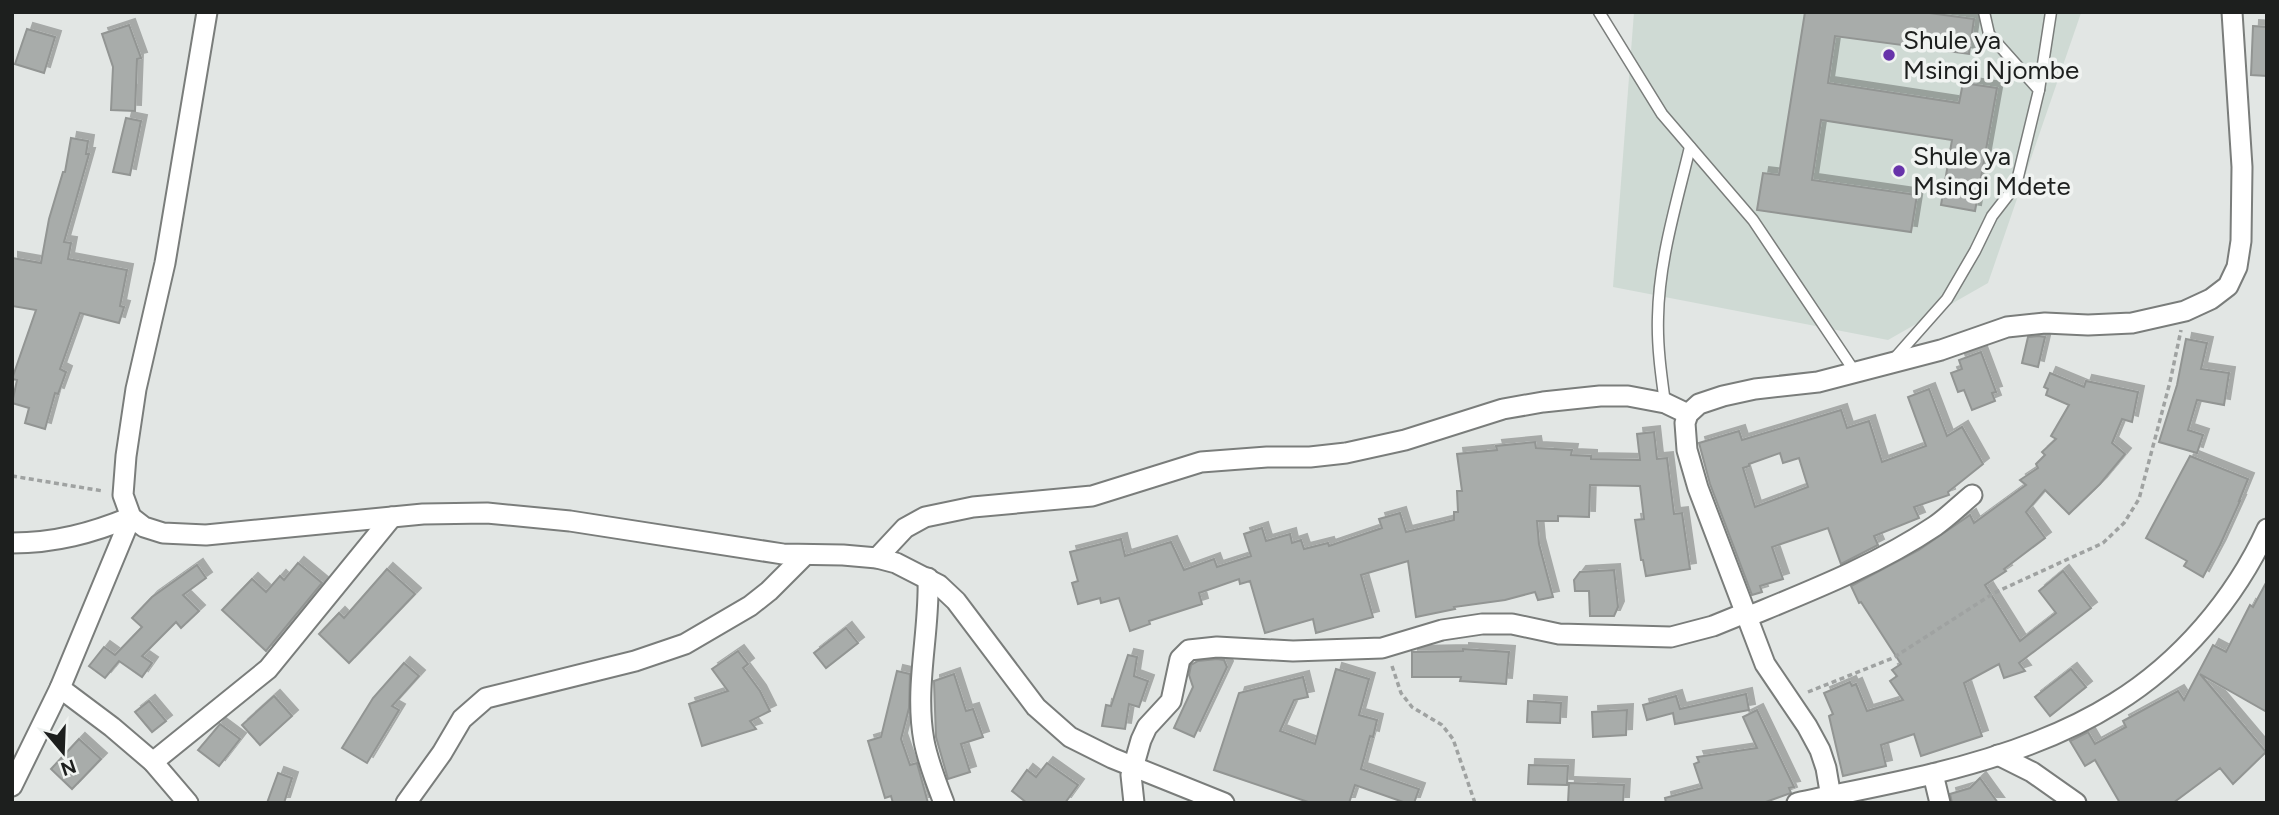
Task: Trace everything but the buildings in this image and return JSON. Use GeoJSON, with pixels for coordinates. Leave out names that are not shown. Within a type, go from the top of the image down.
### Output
{"type":"FeatureCollection","features":[{"type":"Feature","properties":{"kind":"street"},"geometry":{"type":"LineString","coordinates":[[207,12],[165,263],[136,389],[123,495],[131,517],[144,527],[163,533],[206,535],[423,514],[486,513],[570,521],[783,554],[877,558],[896,563],[928,578],[956,601],[1036,707],[1070,737],[1132,766],[1224,803]]}},
{"type":"Feature","properties":{"kind":"street"},"geometry":{"type":"LineString","coordinates":[[1831,799],[1820,750],[1790,699],[1765,664],[1698,488],[1687,450],[1685,423],[1688,414],[1699,404],[1723,396],[1755,389],[1818,382],[1941,350],[2007,327],[2045,323],[2132,323],[2186,311],[2211,299],[2228,286],[2237,267],[2239,254],[2242,167],[2232,12]]}},
{"type":"Feature","properties":{"kind":"street"},"geometry":{"type":"LineString","coordinates":[[877,558],[905,528],[925,517],[973,507],[1093,496],[1201,462],[1346,453],[1405,440],[1503,409],[1543,402],[1628,396],[1665,403],[1688,414]]}},
{"type":"Feature","properties":{"kind":"street"},"geometry":{"type":"LineString","coordinates":[[1134,803],[1132,766],[1147,727],[1171,701],[1180,659],[1189,650],[1366,650],[1386,647],[1442,629],[1482,624],[1513,624],[1559,634],[1671,638],[1746,615],[1827,584],[1936,525],[1972,495]]}},
{"type":"Feature","properties":{"kind":"street"},"geometry":{"type":"LineString","coordinates":[[12,543],[81,536],[131,517]]}},
{"type":"Feature","properties":{"kind":"street"},"geometry":{"type":"LineString","coordinates":[[12,786],[60,688],[131,517]]}},
{"type":"Feature","properties":{"kind":"street"},"geometry":{"type":"LineString","coordinates":[[153,762],[268,669],[392,517]]}},
{"type":"Feature","properties":{"kind":"street"},"geometry":{"type":"LineString","coordinates":[[1797,803],[1831,799],[1998,755],[2049,737],[2115,703],[2189,644],[2254,557],[2267,529]]}},
{"type":"Feature","properties":{"kind":"street"},"geometry":{"type":"LineString","coordinates":[[405,803],[442,753],[462,719],[486,698],[635,661],[685,643],[750,606],[805,555]]}},
{"type":"Feature","properties":{"kind":"street"},"geometry":{"type":"LineString","coordinates":[[928,578],[922,718],[928,757],[944,803]]}},
{"type":"Feature","properties":{"kind":"street"},"geometry":{"type":"LineString","coordinates":[[60,688],[153,762],[188,803]]}},
{"type":"Feature","properties":{"kind":"street"},"geometry":{"type":"LineString","coordinates":[[1998,755],[2032,772],[2076,803]]}},
{"type":"Feature","properties":{"kind":"street"},"geometry":{"type":"LineString","coordinates":[[1933,774],[1940,803]]}},
{"type":"Feature","properties":{"kind":"lane"},"geometry":{"type":"LineString","coordinates":[[1599,12],[1662,114],[1753,220],[1855,372]]}},
{"type":"Feature","properties":{"kind":"lane"},"geometry":{"type":"LineString","coordinates":[[1983,12],[1989,34],[2039,90]]}},
{"type":"Feature","properties":{"kind":"lane"},"geometry":{"type":"LineString","coordinates":[[1890,363],[1947,299],[1992,216],[2015,185],[2039,90],[2051,12]]}},
{"type":"Feature","properties":{"kind":"lane"},"geometry":{"type":"LineString","coordinates":[[1665,403],[1659,346],[1659,290],[1690,147]]}},
{"type":"Feature","properties":{"kind":"path"},"geometry":{"type":"LineString","coordinates":[[1790,699],[1893,658],[1994,593],[2103,543],[2124,523],[2142,487],[2186,311]]}},
{"type":"Feature","properties":{"kind":"path"},"geometry":{"type":"LineString","coordinates":[[12,476],[123,495]]}},
{"type":"Feature","properties":{"kind":"path"},"geometry":{"type":"LineString","coordinates":[[1386,647],[1401,693],[1412,707],[1442,725],[1452,739],[1475,803]]}},
{"type":"Feature","properties":{"kind":"shaded area"},"geometry":{"type":"Polygon","coordinates":[[[1634,12],[2081,13],[1988,283],[1888,340],[1613,287],[1634,12]]]}},
{"type":"Feature","properties":{"kind":"place","name":"Shule ya Msingi Njombe"},"geometry":{"type":"Point","coordinates":[1889,55]}},
{"type":"Feature","properties":{"kind":"place","name":"Shule ya Msingi Mdete"},"geometry":{"type":"Point","coordinates":[1899,171]}}]}
